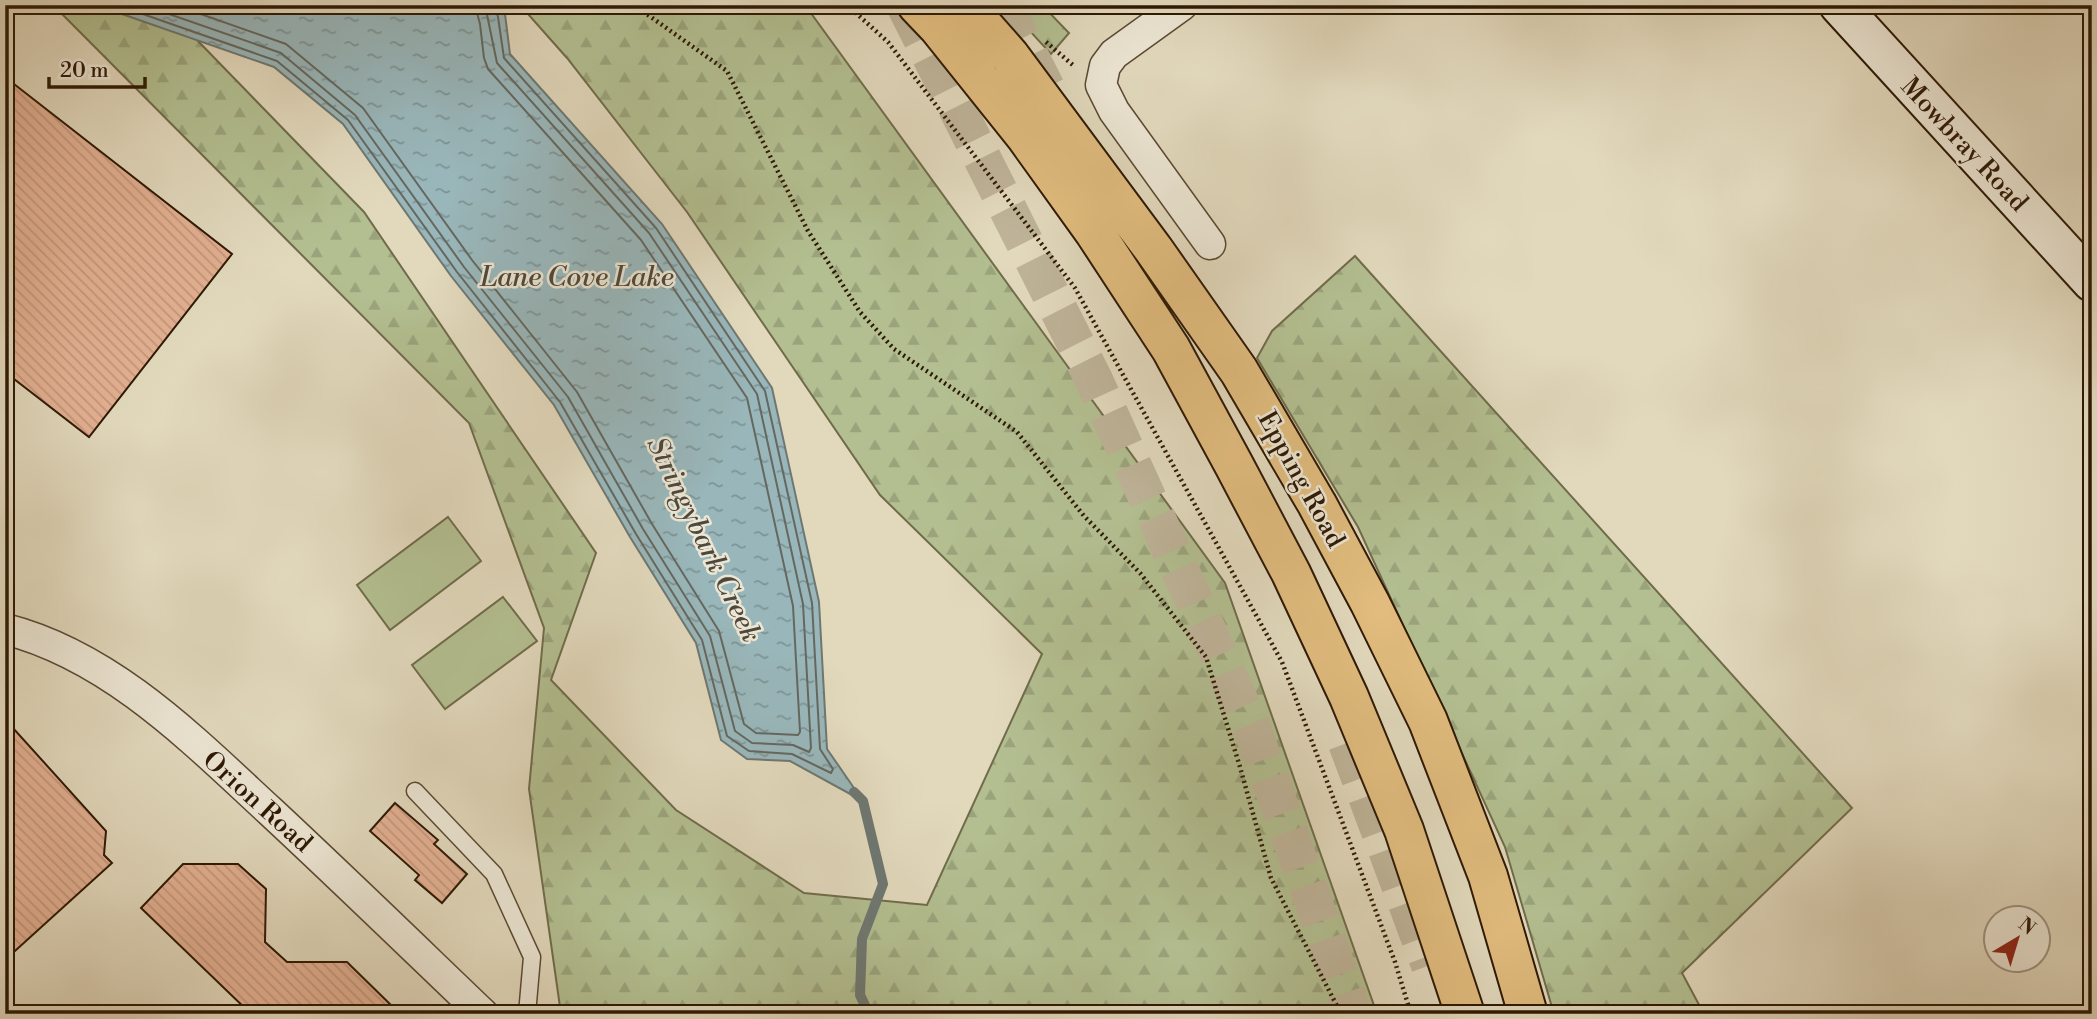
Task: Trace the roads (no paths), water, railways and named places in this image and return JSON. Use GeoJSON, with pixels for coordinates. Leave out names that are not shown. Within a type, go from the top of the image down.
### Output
{"type":"FeatureCollection","features":[{"type":"Feature","properties":{"kind":"main road","name":"Epping Road"},"geometry":{"type":"LineString","coordinates":[[917,5],[938,27],[1026,137],[1095,233],[1171,349],[1221,441],[1291,573],[1349,697],[1404,830],[1465,1014]]}},
{"type":"Feature","properties":{"kind":"main road","name":"Epping Road"},"geometry":{"type":"LineString","coordinates":[[965,5],[1010,56],[1161,260],[1239,371],[1317,504],[1370,603],[1428,721],[1488,876],[1528,1014]]}},
{"type":"Feature","properties":{"kind":"main road","name":"Mowbray Road"},"geometry":{"type":"LineString","coordinates":[[1839,5],[2092,282]]}},
{"type":"Feature","properties":{"kind":"street"},"geometry":{"type":"LineString","coordinates":[[1182,5],[1114,54],[1105,66],[1101,85],[1114,111],[1210,244]]}},
{"type":"Feature","properties":{"kind":"street","name":"Orion Road"},"geometry":{"type":"LineString","coordinates":[[5,629],[76,656],[144,699],[337,872],[483,1014]]}},
{"type":"Feature","properties":{"kind":"lane"},"geometry":{"type":"LineString","coordinates":[[415,791],[494,874],[532,957],[527,1014]]}},
{"type":"Feature","properties":{"kind":"water","name":"Lane Cove Lake"},"geometry":{"type":"Polygon","coordinates":[[[96,5],[499,5],[505,14],[510,54],[662,224],[772,388],[819,602],[827,749],[863,801],[790,761],[747,759],[721,740],[696,643],[630,537],[554,405],[451,276],[343,124],[274,67],[96,5]]]}},
{"type":"Feature","properties":{"kind":"waterway","name":"Stringybark Creek"},"geometry":{"type":"LineString","coordinates":[[854,792],[863,801],[883,884],[862,939],[860,995],[869,1014]]}},
{"type":"Feature","properties":{"kind":"tunnel"},"geometry":{"type":"LineString","coordinates":[[905,5],[1094,380],[1253,731],[1353,1014]]}},
{"type":"Feature","properties":{"kind":"tunnel"},"geometry":{"type":"LineString","coordinates":[[1004,5],[1046,88]]}},
{"type":"Feature","properties":{"kind":"tunnel"},"geometry":{"type":"LineString","coordinates":[[1347,743],[1430,965]]}}]}
